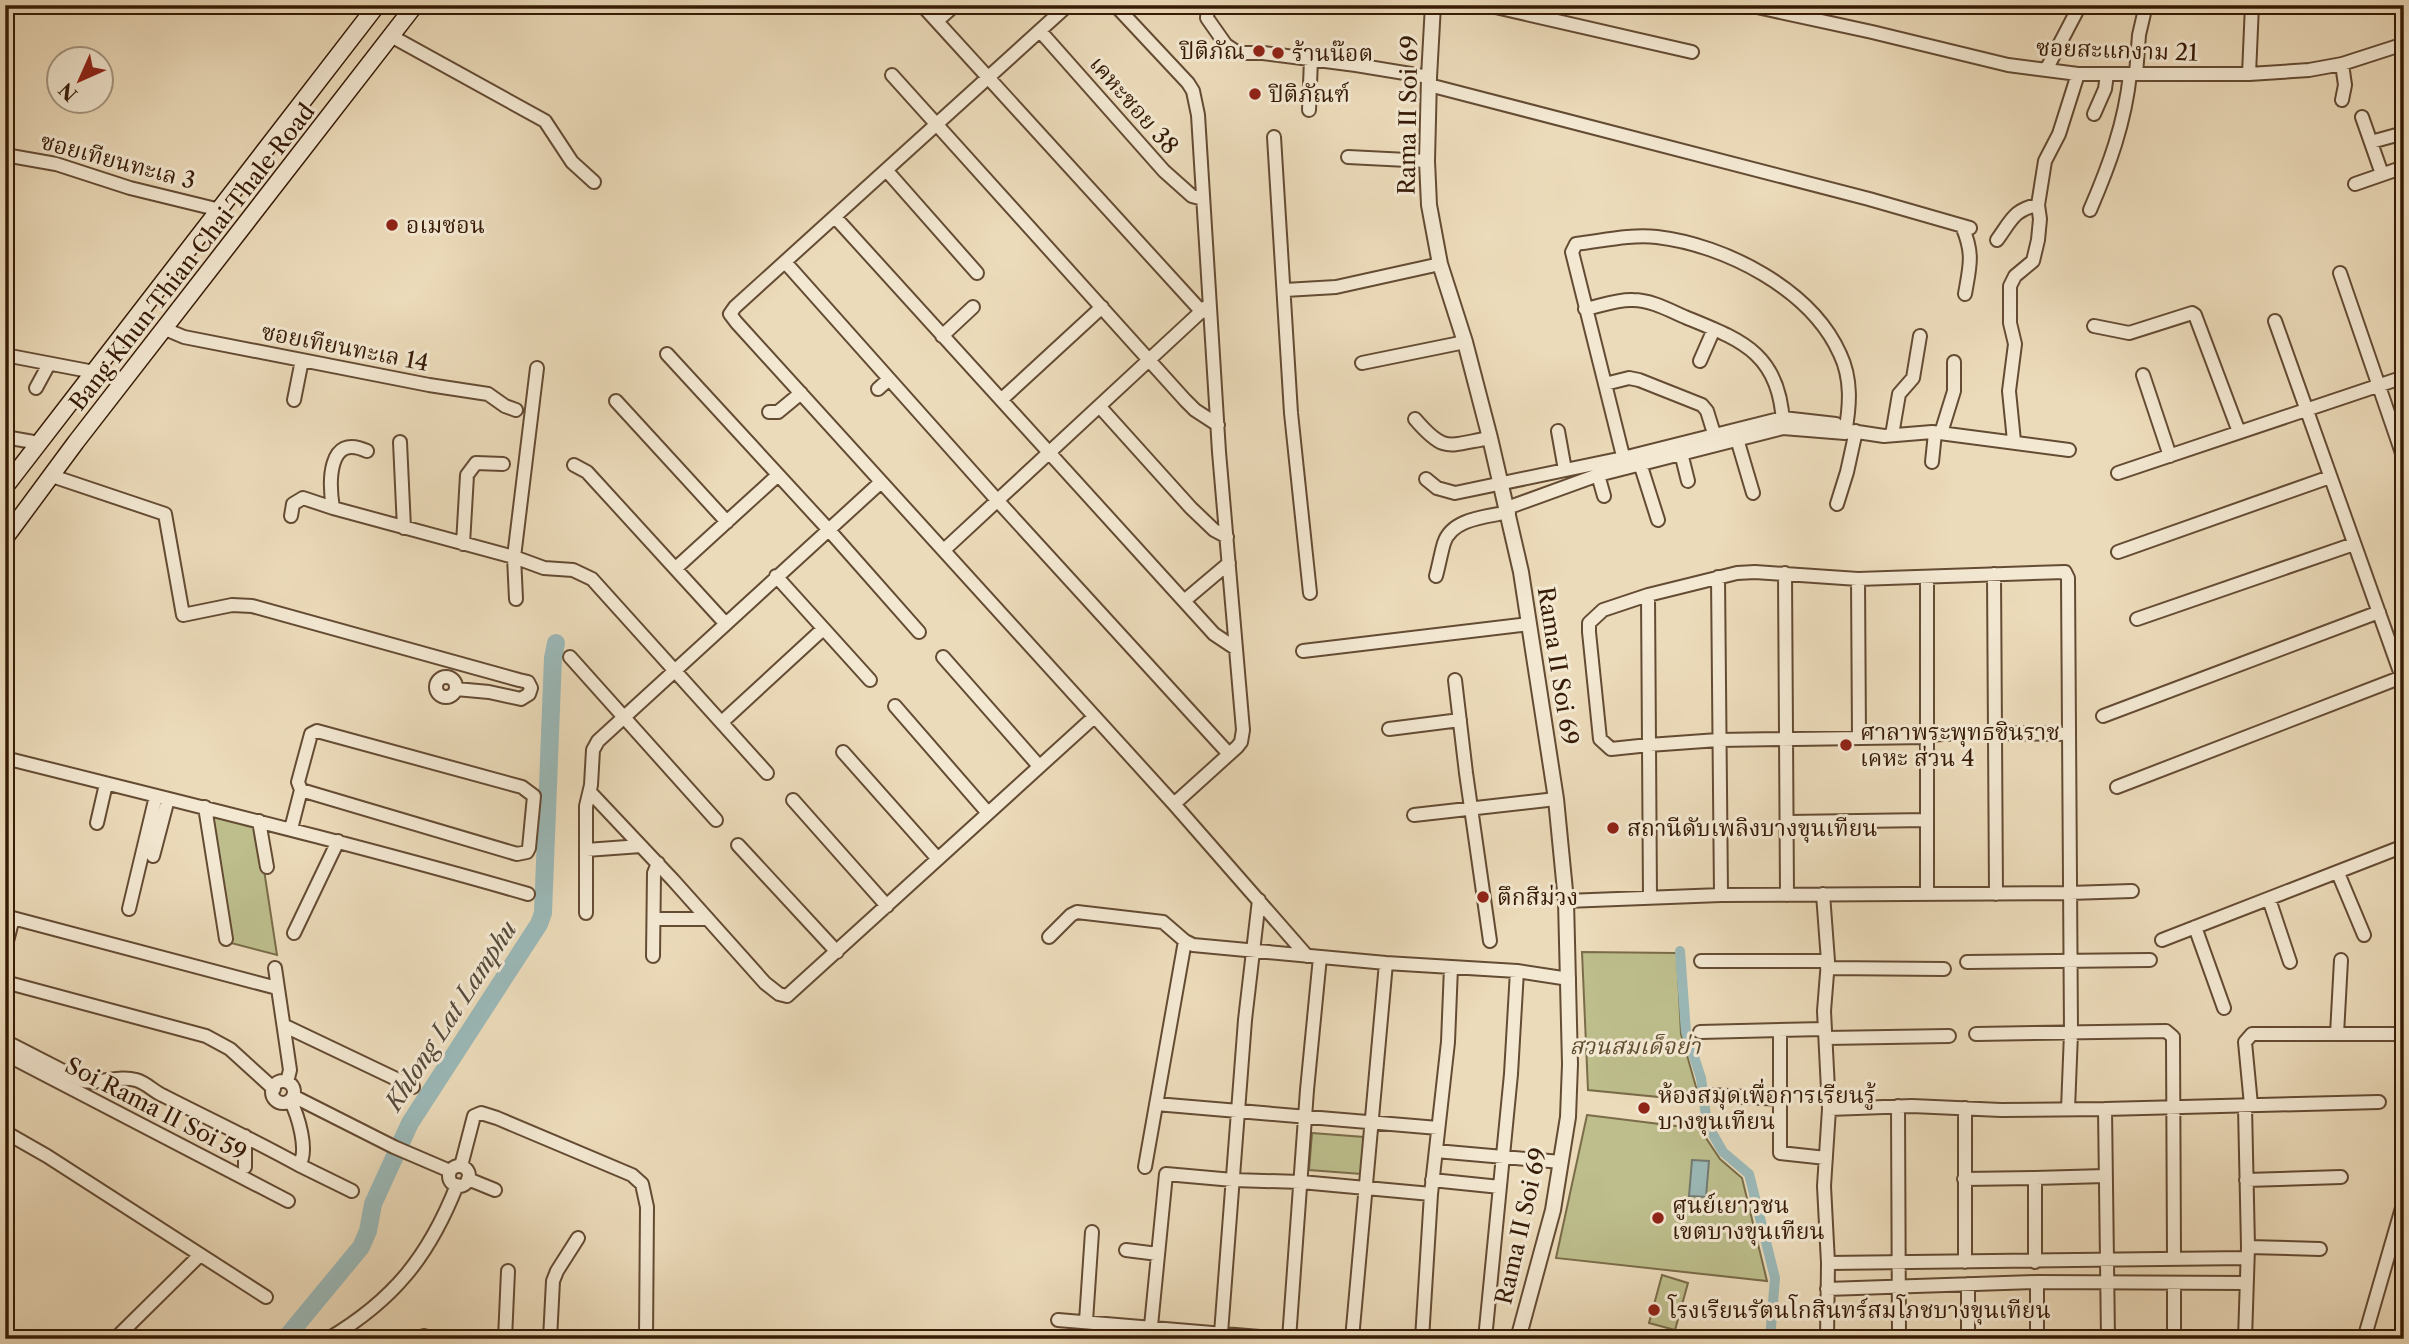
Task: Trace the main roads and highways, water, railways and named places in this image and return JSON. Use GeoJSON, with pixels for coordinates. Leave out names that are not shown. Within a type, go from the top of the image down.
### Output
{"type":"FeatureCollection","features":[{"type":"Feature","properties":{"kind":"main road","name":"Bang Khun Thian Chai Thale Road"},"geometry":{"type":"LineString","coordinates":[[5,487],[377,5]]}},
{"type":"Feature","properties":{"kind":"main road","name":"Bang Khun Thian Chai Thale Road"},"geometry":{"type":"LineString","coordinates":[[5,538],[76,442],[415,5]]}},
{"type":"Feature","properties":{"kind":"main road"},"geometry":{"type":"LineString","coordinates":[[53,425],[63,441],[76,442]]}},
{"type":"Feature","properties":{"kind":"main road"},"geometry":{"type":"LineString","coordinates":[[18,470],[27,468],[40,474],[48,482]]}},
{"type":"Feature","properties":{"kind":"water"},"geometry":{"type":"Polygon","coordinates":[[[1692,1160],[1709,1161],[1706,1197],[1689,1196],[1692,1160]]]}},
{"type":"Feature","properties":{"kind":"waterway","name":"Khlong Lat Lamphu"},"geometry":{"type":"LineString","coordinates":[[285,1339],[361,1247],[368,1231],[373,1204],[410,1123],[539,924],[543,913],[553,658],[556,643]]}},
{"type":"Feature","properties":{"kind":"waterway"},"geometry":{"type":"LineString","coordinates":[[1680,951],[1686,1032],[1701,1078],[1707,1124],[1723,1152],[1749,1174],[1775,1278],[1770,1339]]}},
{"type":"Feature","properties":{"kind":"place","name":"ปิติภัณ"},"geometry":{"type":"Point","coordinates":[1259,51]}},
{"type":"Feature","properties":{"kind":"place","name":"ร้านน๊อต"},"geometry":{"type":"Point","coordinates":[1278,53]}},
{"type":"Feature","properties":{"kind":"place","name":"ปิติภัณฑ์"},"geometry":{"type":"Point","coordinates":[1255,94]}},
{"type":"Feature","properties":{"kind":"place","name":"อเมซอน"},"geometry":{"type":"Point","coordinates":[392,225]}},
{"type":"Feature","properties":{"kind":"place","name":"ศาลาพระพุทธชินราช เคหะ ส่วน 4"},"geometry":{"type":"Point","coordinates":[1846,745]}},
{"type":"Feature","properties":{"kind":"place","name":"สถานีดับเพลิงบางขุนเทียน"},"geometry":{"type":"Point","coordinates":[1613,828]}},
{"type":"Feature","properties":{"kind":"place","name":"ตึกสีม่วง"},"geometry":{"type":"Point","coordinates":[1483,897]}},
{"type":"Feature","properties":{"kind":"place","name":"ห้องสมุดเพื่อการเรียนรู้ บางขุนเทียน"},"geometry":{"type":"Point","coordinates":[1644,1108]}},
{"type":"Feature","properties":{"kind":"place","name":"ศูนย์เยาวชน เขตบางขุนเทียน"},"geometry":{"type":"Point","coordinates":[1658,1218]}},
{"type":"Feature","properties":{"kind":"place","name":"โรงเรียนรัตนโกสินทร์สมโภชบางขุนเทียน"},"geometry":{"type":"Point","coordinates":[1654,1310]}},
{"type":"Feature","properties":{"kind":"park label","name":"สวนสมเด็จย่า"},"geometry":{"type":"Point","coordinates":[1635,1046]}}]}
